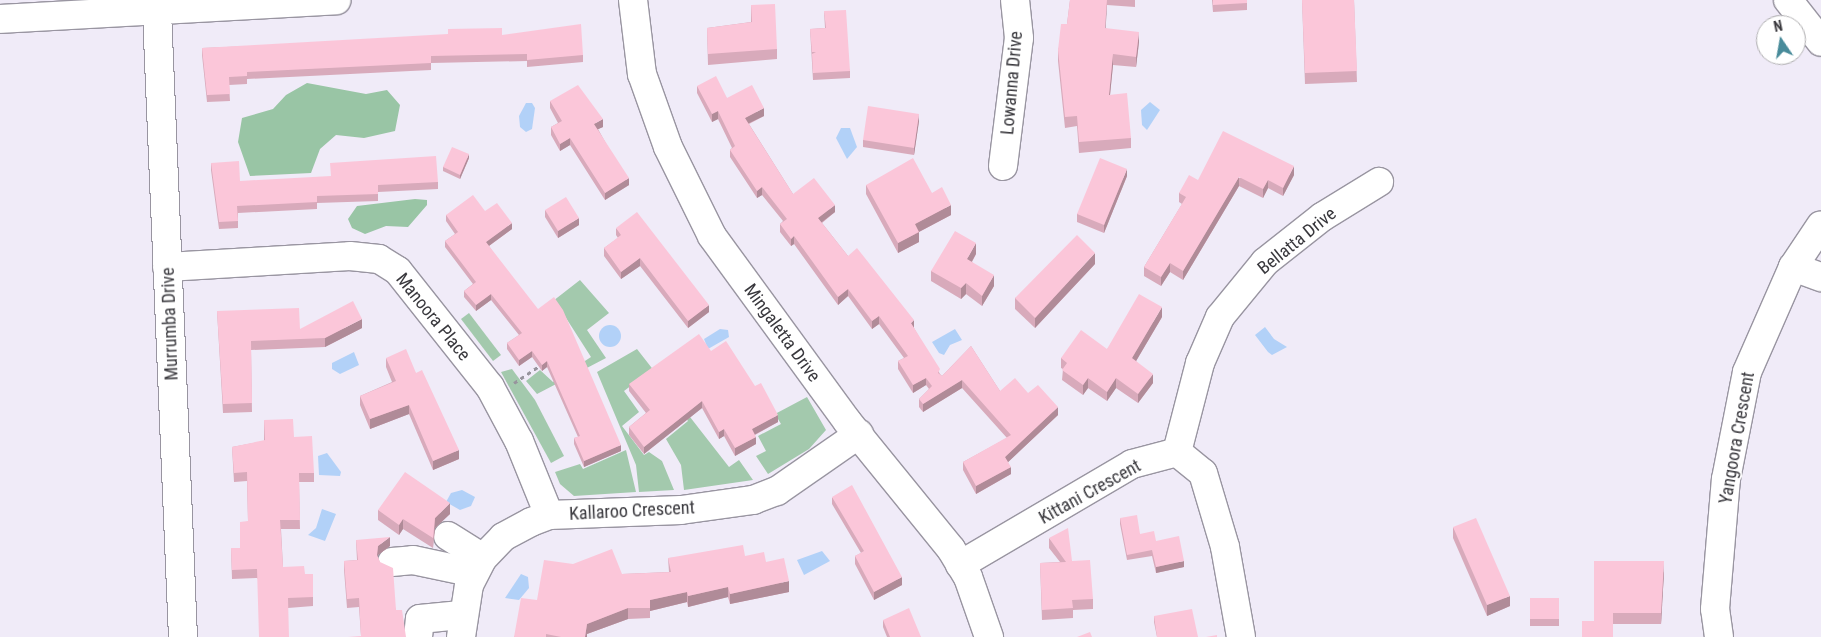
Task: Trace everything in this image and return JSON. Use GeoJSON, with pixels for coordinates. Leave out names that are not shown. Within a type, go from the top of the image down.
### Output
{"type":"FeatureCollection","features":[{"type":"Feature","properties":{"kind":"street"},"geometry":{"type":"LineString","coordinates":[[0,18],[157,12],[336,0]]}},
{"type":"Feature","properties":{"kind":"street","name":"Mingaletta Drive"},"geometry":{"type":"LineString","coordinates":[[633,0],[642,74],[668,147],[712,236],[859,434],[927,515],[960,565],[989,637]]}},
{"type":"Feature","properties":{"kind":"street"},"geometry":{"type":"LineString","coordinates":[[1788,0],[1821,42]]}},
{"type":"Feature","properties":{"kind":"street","name":"Lowanna Drive"},"geometry":{"type":"LineString","coordinates":[[1003,166],[1019,38],[1019,3]]}},
{"type":"Feature","properties":{"kind":"street","name":"Murrumba Drive"},"geometry":{"type":"LineString","coordinates":[[157,12],[183,637]]}},
{"type":"Feature","properties":{"kind":"street","name":"Bellatta Drive"},"geometry":{"type":"LineString","coordinates":[[1177,452],[1200,363],[1220,317],[1265,262],[1322,217],[1379,182]]}},
{"type":"Feature","properties":{"kind":"street","name":"Yangoora Crescent"},"geometry":{"type":"LineString","coordinates":[[1719,637],[1716,609],[1726,479],[1747,372],[1793,267],[1821,225]]}},
{"type":"Feature","properties":{"kind":"street","name":"Manoora Place"},"geometry":{"type":"LineString","coordinates":[[167,267],[350,256],[379,259],[398,271],[495,396],[535,474],[549,516]]}},
{"type":"Feature","properties":{"kind":"street"},"geometry":{"type":"LineString","coordinates":[[1793,267],[1821,277]]}},
{"type":"Feature","properties":{"kind":"street","name":"Kallaroo Crescent"},"geometry":{"type":"LineString","coordinates":[[461,626],[479,565],[503,537],[549,516],[681,510],[753,500],[776,491],[859,434]]}},
{"type":"Feature","properties":{"kind":"street"},"geometry":{"type":"LineString","coordinates":[[1177,452],[1203,473],[1225,548],[1241,637]]}},
{"type":"Feature","properties":{"kind":"street","name":"Kittani Crescent"},"geometry":{"type":"LineString","coordinates":[[960,565],[1132,464],[1177,452]]}},
{"type":"Feature","properties":{"kind":"street"},"geometry":{"type":"LineString","coordinates":[[448,536],[479,565]]}},
{"type":"Feature","properties":{"kind":"street"},"geometry":{"type":"LineString","coordinates":[[392,562],[412,560],[479,565]]}},
{"type":"Feature","properties":{"kind":"street"},"geometry":{"type":"LineString","coordinates":[[418,637],[420,620],[461,626]]}},
{"type":"Feature","properties":{"kind":"path"},"geometry":{"type":"LineString","coordinates":[[495,396],[539,366]]}},
{"type":"Feature","properties":{"kind":"green space"},"geometry":{"type":"Polygon","coordinates":[[[307,83],[366,94],[387,90],[400,105],[395,131],[364,138],[336,135],[320,149],[311,173],[250,176],[238,142],[242,118],[273,109],[286,95],[307,83]]]}},
{"type":"Feature","properties":{"kind":"green space"},"geometry":{"type":"Polygon","coordinates":[[[415,199],[427,200],[427,205],[408,227],[386,226],[365,234],[352,228],[348,219],[357,206],[415,199]]]}},
{"type":"Feature","properties":{"kind":"green space"},"geometry":{"type":"Polygon","coordinates":[[[580,280],[609,313],[587,330],[606,358],[537,394],[526,381],[540,370],[553,382],[591,357],[559,307],[544,308],[580,280]]]}},
{"type":"Feature","properties":{"kind":"green space"},"geometry":{"type":"Polygon","coordinates":[[[469,313],[501,355],[493,361],[461,319],[469,313]]]}},
{"type":"Feature","properties":{"kind":"green space"},"geometry":{"type":"Polygon","coordinates":[[[637,349],[729,467],[739,460],[753,480],[684,490],[681,465],[666,439],[688,421],[649,372],[624,391],[639,412],[622,426],[644,455],[649,452],[662,461],[674,490],[639,492],[636,465],[597,372],[637,349]]]}},
{"type":"Feature","properties":{"kind":"green space"},"geometry":{"type":"Polygon","coordinates":[[[512,369],[535,400],[564,456],[551,463],[501,372],[512,369]]]}},
{"type":"Feature","properties":{"kind":"green space"},"geometry":{"type":"Polygon","coordinates":[[[807,397],[826,430],[809,449],[768,474],[756,456],[766,451],[758,436],[781,424],[775,414],[807,397]]]}},
{"type":"Feature","properties":{"kind":"green space"},"geometry":{"type":"Polygon","coordinates":[[[626,450],[636,492],[574,496],[560,484],[555,472],[580,464],[583,469],[626,450]]]}},
{"type":"Feature","properties":{"kind":"water"},"geometry":{"type":"Polygon","coordinates":[[[1150,102],[1160,110],[1147,130],[1142,125],[1141,110],[1150,102]]]}},
{"type":"Feature","properties":{"kind":"water"},"geometry":{"type":"Polygon","coordinates":[[[526,103],[532,103],[535,108],[532,129],[526,132],[520,127],[519,116],[526,103]]]}},
{"type":"Feature","properties":{"kind":"water"},"geometry":{"type":"Polygon","coordinates":[[[841,128],[850,128],[857,147],[847,159],[836,138],[841,128]]]}},
{"type":"Feature","properties":{"kind":"water"},"geometry":{"type":"Polygon","coordinates":[[[610,325],[618,328],[621,336],[618,344],[610,347],[602,344],[599,336],[602,328],[610,325]]]}},
{"type":"Feature","properties":{"kind":"water"},"geometry":{"type":"Polygon","coordinates":[[[1265,327],[1274,339],[1287,347],[1272,355],[1268,352],[1255,335],[1265,327]]]}},
{"type":"Feature","properties":{"kind":"water"},"geometry":{"type":"Polygon","coordinates":[[[720,329],[728,330],[729,337],[708,349],[704,339],[720,329]]]}},
{"type":"Feature","properties":{"kind":"water"},"geometry":{"type":"Polygon","coordinates":[[[955,329],[962,340],[950,345],[944,355],[939,353],[932,342],[955,329]]]}},
{"type":"Feature","properties":{"kind":"water"},"geometry":{"type":"Polygon","coordinates":[[[354,352],[359,365],[340,374],[332,369],[332,363],[354,352]]]}},
{"type":"Feature","properties":{"kind":"water"},"geometry":{"type":"Polygon","coordinates":[[[327,453],[341,472],[340,476],[319,475],[318,456],[327,453]]]}},
{"type":"Feature","properties":{"kind":"water"},"geometry":{"type":"Polygon","coordinates":[[[462,490],[475,497],[471,506],[460,510],[446,502],[451,493],[462,490]]]}},
{"type":"Feature","properties":{"kind":"water"},"geometry":{"type":"Polygon","coordinates":[[[322,509],[336,514],[325,541],[308,535],[316,528],[322,509]]]}},
{"type":"Feature","properties":{"kind":"water"},"geometry":{"type":"Polygon","coordinates":[[[822,551],[830,561],[804,575],[797,560],[822,551]]]}},
{"type":"Feature","properties":{"kind":"water"},"geometry":{"type":"Polygon","coordinates":[[[521,574],[528,577],[529,588],[519,600],[505,598],[521,574]]]}},
{"type":"Feature","properties":{"kind":"building"},"geometry":{"type":"Polygon","coordinates":[[[1070,0],[1107,0],[1105,28],[1139,32],[1136,57],[1113,54],[1109,95],[1127,93],[1131,138],[1079,142],[1077,116],[1065,117],[1058,50],[1061,24],[1067,24],[1070,0]]]}},
{"type":"Feature","properties":{"kind":"building"},"geometry":{"type":"Polygon","coordinates":[[[1213,0],[1247,0],[1247,3],[1213,5],[1213,0]]]}},
{"type":"Feature","properties":{"kind":"building"},"geometry":{"type":"Polygon","coordinates":[[[1302,0],[1354,0],[1357,71],[1305,73],[1302,0]]]}},
{"type":"Feature","properties":{"kind":"building"},"geometry":{"type":"Polygon","coordinates":[[[775,4],[777,49],[708,54],[707,28],[752,22],[751,5],[775,4]]]}},
{"type":"Feature","properties":{"kind":"building"},"geometry":{"type":"Polygon","coordinates":[[[846,10],[850,71],[813,73],[812,54],[816,52],[812,52],[810,29],[826,28],[824,11],[846,10]]]}},
{"type":"Feature","properties":{"kind":"building"},"geometry":{"type":"Polygon","coordinates":[[[581,24],[583,55],[527,60],[527,54],[431,56],[431,63],[247,72],[247,76],[229,77],[230,94],[207,95],[202,48],[448,34],[448,29],[502,28],[502,35],[581,24]]]}},
{"type":"Feature","properties":{"kind":"building"},"geometry":{"type":"Polygon","coordinates":[[[716,76],[727,98],[752,85],[764,108],[745,118],[793,194],[814,178],[835,205],[818,218],[848,256],[857,248],[914,320],[911,323],[940,369],[938,373],[942,376],[971,346],[1000,391],[1015,378],[1028,393],[1038,385],[1058,407],[1005,457],[1011,467],[976,486],[963,462],[1011,435],[962,380],[923,404],[919,399],[932,386],[926,378],[913,385],[898,361],[908,356],[879,316],[872,321],[848,289],[838,297],[794,236],[791,239],[780,224],[787,219],[762,187],[757,191],[730,150],[735,146],[718,111],[712,114],[697,86],[716,76]]]}},
{"type":"Feature","properties":{"kind":"building"},"geometry":{"type":"Polygon","coordinates":[[[578,85],[603,119],[594,124],[629,178],[605,193],[570,138],[560,144],[551,127],[562,121],[550,101],[578,85]]]}},
{"type":"Feature","properties":{"kind":"building"},"geometry":{"type":"Polygon","coordinates":[[[868,106],[919,114],[914,148],[863,140],[868,106]]]}},
{"type":"Feature","properties":{"kind":"building"},"geometry":{"type":"Polygon","coordinates":[[[1223,131],[1294,166],[1283,188],[1268,180],[1263,189],[1239,177],[1183,271],[1170,263],[1161,277],[1144,267],[1186,197],[1179,193],[1189,175],[1198,180],[1223,131]]]}},
{"type":"Feature","properties":{"kind":"building"},"geometry":{"type":"Polygon","coordinates":[[[452,147],[469,154],[460,175],[443,167],[452,147]]]}},
{"type":"Feature","properties":{"kind":"building"},"geometry":{"type":"Polygon","coordinates":[[[436,156],[438,182],[378,185],[378,194],[317,196],[317,202],[237,206],[238,221],[219,222],[211,163],[239,161],[240,181],[331,176],[330,163],[436,156]]]}},
{"type":"Feature","properties":{"kind":"building"},"geometry":{"type":"Polygon","coordinates":[[[913,158],[932,193],[942,187],[951,205],[915,224],[919,232],[898,243],[866,185],[913,158]]]}},
{"type":"Feature","properties":{"kind":"building"},"geometry":{"type":"Polygon","coordinates":[[[1100,158],[1127,169],[1104,225],[1077,214],[1100,158]]]}},
{"type":"Feature","properties":{"kind":"building"},"geometry":{"type":"Polygon","coordinates":[[[473,195],[485,211],[497,203],[512,223],[486,242],[538,309],[554,297],[563,310],[621,445],[584,461],[574,438],[580,436],[547,361],[542,365],[532,351],[519,360],[507,343],[522,333],[491,294],[476,305],[464,291],[476,282],[445,241],[458,232],[446,215],[473,195]]]}},
{"type":"Feature","properties":{"kind":"building"},"geometry":{"type":"Polygon","coordinates":[[[566,197],[579,218],[558,231],[545,210],[566,197]]]}},
{"type":"Feature","properties":{"kind":"building"},"geometry":{"type":"Polygon","coordinates":[[[637,212],[709,305],[688,321],[640,258],[621,272],[604,248],[621,235],[616,228],[637,212]]]}},
{"type":"Feature","properties":{"kind":"building"},"geometry":{"type":"Polygon","coordinates":[[[955,231],[976,243],[967,259],[994,275],[982,296],[966,283],[961,288],[931,271],[955,231]]]}},
{"type":"Feature","properties":{"kind":"building"},"geometry":{"type":"Polygon","coordinates":[[[1077,235],[1095,253],[1035,318],[1015,298],[1077,235]]]}},
{"type":"Feature","properties":{"kind":"building"},"geometry":{"type":"Polygon","coordinates":[[[1139,294],[1162,307],[1132,358],[1153,374],[1138,394],[1116,378],[1107,392],[1088,378],[1083,385],[1062,370],[1067,363],[1061,358],[1081,330],[1107,349],[1139,294]]]}},
{"type":"Feature","properties":{"kind":"building"},"geometry":{"type":"Polygon","coordinates":[[[353,301],[362,319],[325,338],[251,341],[252,403],[223,404],[217,311],[299,308],[300,329],[353,301]]]}},
{"type":"Feature","properties":{"kind":"building"},"geometry":{"type":"Polygon","coordinates":[[[699,334],[711,351],[726,341],[755,386],[761,383],[778,415],[752,429],[756,437],[735,448],[724,429],[719,432],[702,401],[644,447],[629,427],[650,410],[629,384],[699,334]]]}},
{"type":"Feature","properties":{"kind":"building"},"geometry":{"type":"Polygon","coordinates":[[[406,349],[416,373],[422,370],[459,450],[433,461],[409,405],[370,419],[360,396],[396,381],[386,358],[406,349]]]}},
{"type":"Feature","properties":{"kind":"building"},"geometry":{"type":"Polygon","coordinates":[[[293,419],[294,437],[312,436],[314,473],[299,473],[300,520],[280,520],[283,567],[304,566],[305,574],[313,574],[313,597],[288,598],[289,637],[259,637],[257,569],[232,570],[231,548],[240,548],[240,522],[248,521],[247,472],[234,473],[232,447],[265,440],[264,420],[293,419]]]}},
{"type":"Feature","properties":{"kind":"building"},"geometry":{"type":"Polygon","coordinates":[[[405,472],[450,503],[435,518],[433,538],[403,519],[399,525],[378,510],[405,472]]]}},
{"type":"Feature","properties":{"kind":"building"},"geometry":{"type":"Polygon","coordinates":[[[852,485],[902,577],[874,592],[855,556],[864,551],[832,497],[852,485]]]}},
{"type":"Feature","properties":{"kind":"building"},"geometry":{"type":"Polygon","coordinates":[[[1137,515],[1140,534],[1154,531],[1156,541],[1179,536],[1184,561],[1156,567],[1152,550],[1127,555],[1120,518],[1137,515]]]}},
{"type":"Feature","properties":{"kind":"building"},"geometry":{"type":"Polygon","coordinates":[[[1476,518],[1510,596],[1487,605],[1453,527],[1476,518]]]}},
{"type":"Feature","properties":{"kind":"building"},"geometry":{"type":"Polygon","coordinates":[[[1068,528],[1072,561],[1090,560],[1093,599],[1072,600],[1073,608],[1042,610],[1040,563],[1066,562],[1049,538],[1068,528]]]}},
{"type":"Feature","properties":{"kind":"building"},"geometry":{"type":"Polygon","coordinates":[[[390,537],[378,546],[377,555],[380,562],[393,568],[396,610],[402,610],[406,637],[348,637],[361,636],[359,598],[347,599],[344,561],[358,560],[356,540],[390,537]]]}},
{"type":"Feature","properties":{"kind":"building"},"geometry":{"type":"Polygon","coordinates":[[[743,545],[745,556],[764,552],[766,562],[784,558],[789,581],[730,594],[728,587],[688,596],[687,592],[650,600],[650,608],[628,608],[587,624],[585,637],[561,637],[546,634],[546,637],[514,637],[521,598],[537,600],[544,560],[573,564],[612,549],[622,574],[671,572],[668,558],[743,545]]]}},
{"type":"Feature","properties":{"kind":"building"},"geometry":{"type":"Polygon","coordinates":[[[1594,561],[1664,561],[1661,613],[1613,613],[1613,637],[1582,637],[1582,621],[1594,621],[1594,561]]]}},
{"type":"Feature","properties":{"kind":"building"},"geometry":{"type":"Polygon","coordinates":[[[1530,598],[1559,598],[1559,619],[1530,619],[1530,598]]]}},
{"type":"Feature","properties":{"kind":"building"},"geometry":{"type":"Polygon","coordinates":[[[909,608],[921,637],[890,637],[883,620],[909,608]]]}},
{"type":"Feature","properties":{"kind":"building"},"geometry":{"type":"Polygon","coordinates":[[[1192,609],[1198,637],[1157,637],[1154,616],[1192,609]]]}},
{"type":"Feature","properties":{"kind":"building"},"geometry":{"type":"Polygon","coordinates":[[[1090,632],[1092,637],[1077,637],[1090,632]]]}}]}
